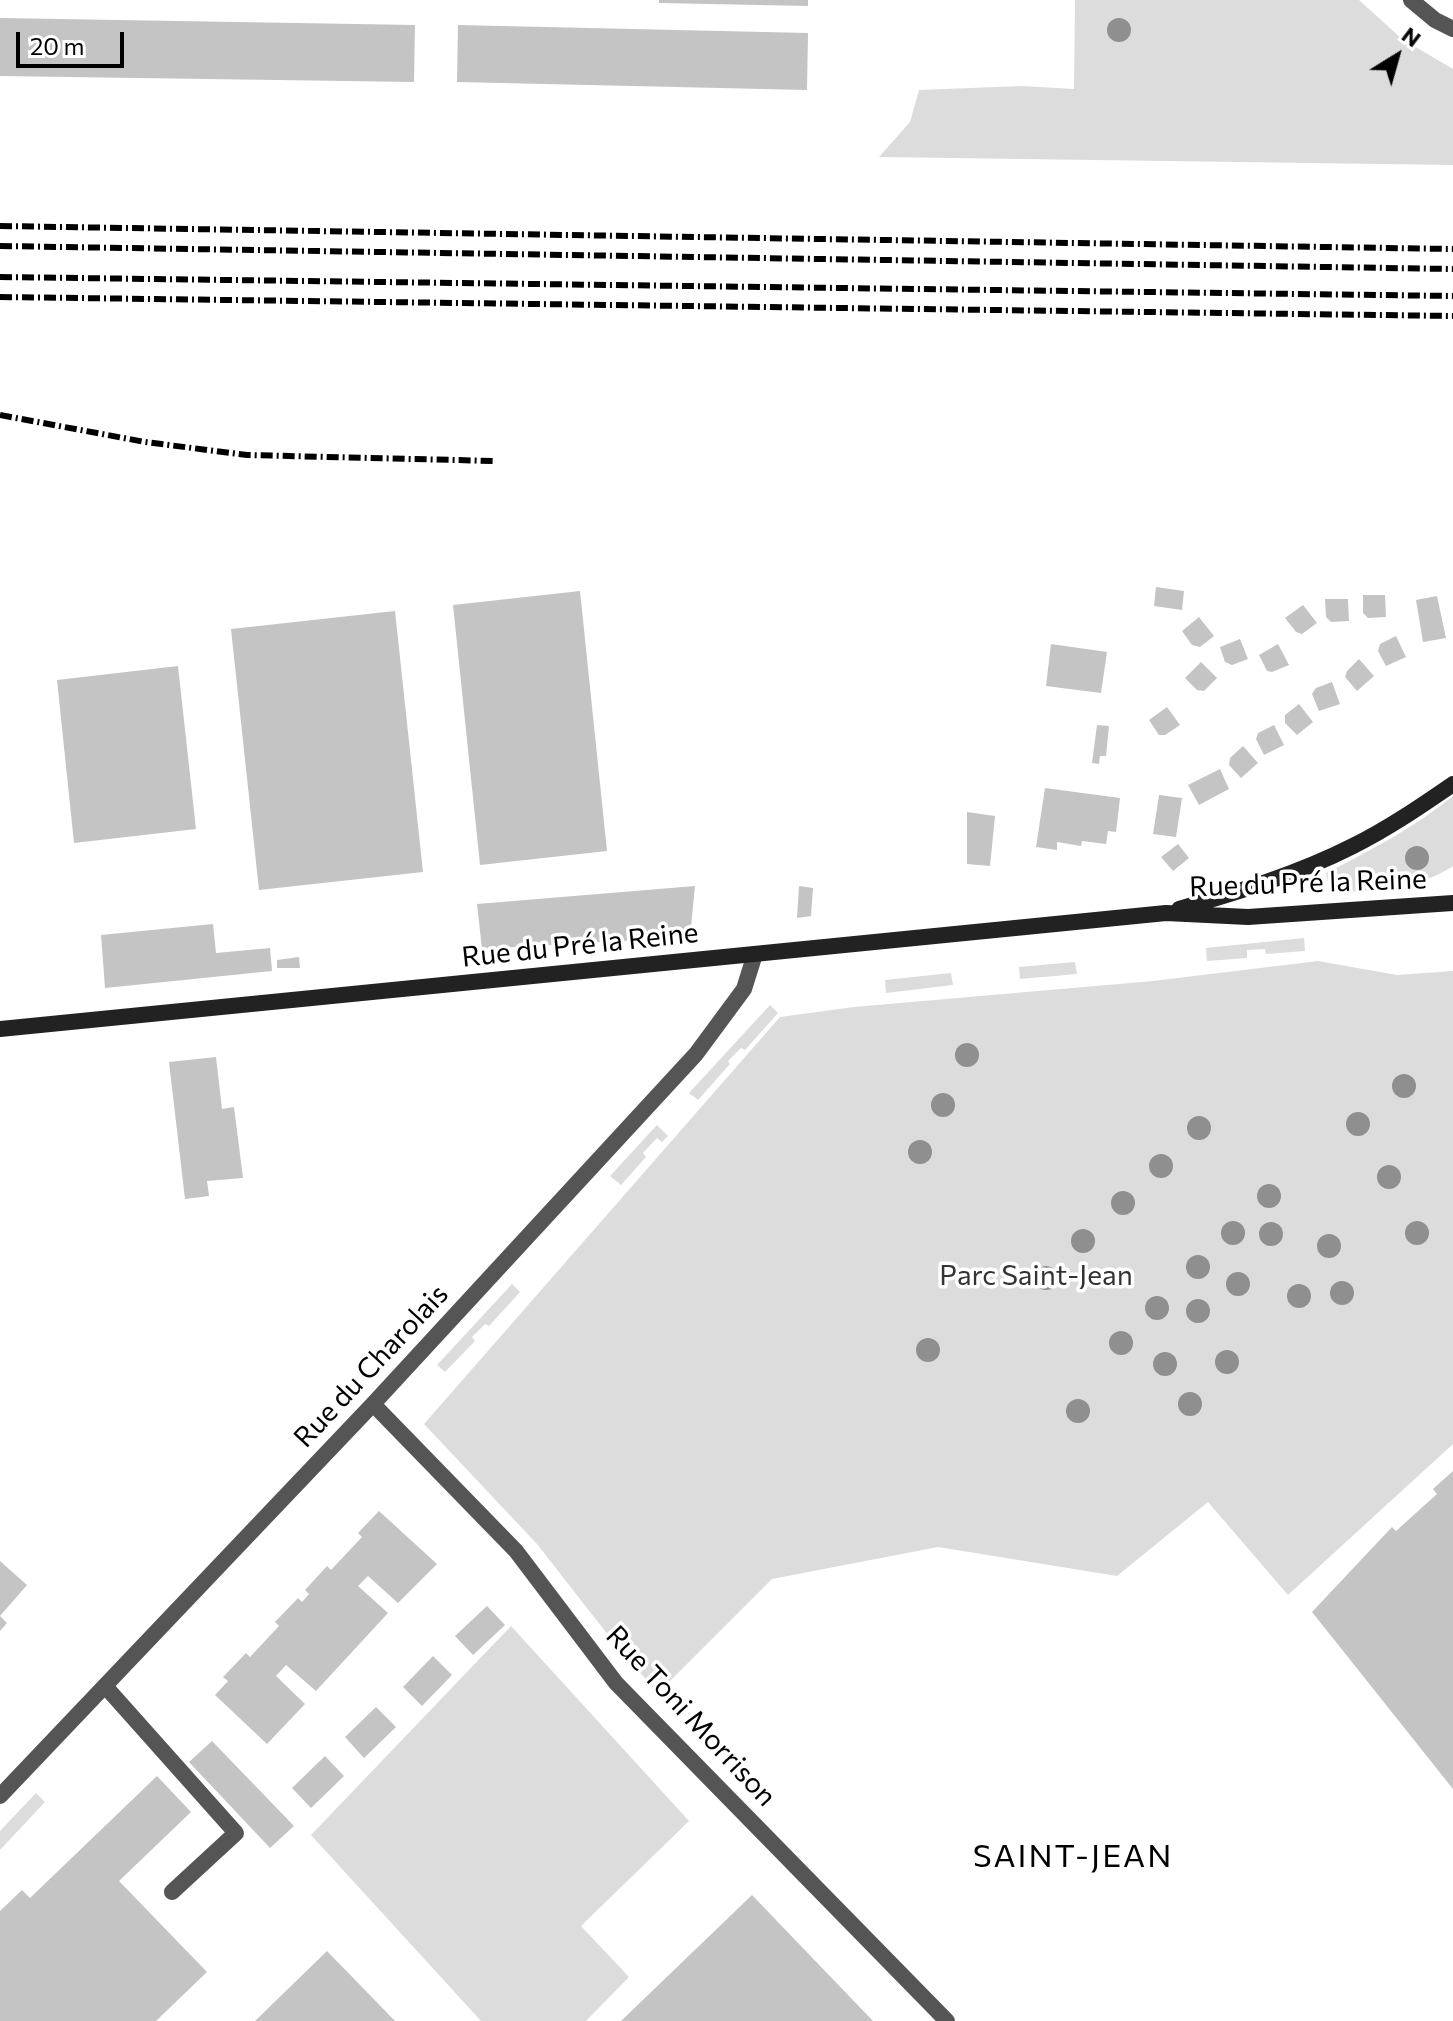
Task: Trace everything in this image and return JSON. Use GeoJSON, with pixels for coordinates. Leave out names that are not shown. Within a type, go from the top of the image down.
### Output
{"type":"FeatureCollection","features":[{"type":"Feature","properties":{"kind":"main road","name":"Rue du Pré la Reine"},"geometry":{"type":"LineString","coordinates":[[1166,913],[1252,887],[1351,847],[1414,811],[1453,784]]}},
{"type":"Feature","properties":{"kind":"main road","name":"Rue du Pré la Reine"},"geometry":{"type":"LineString","coordinates":[[0,1029],[1166,913],[1248,917],[1453,903]]}},
{"type":"Feature","properties":{"kind":"street"},"geometry":{"type":"LineString","coordinates":[[1411,0],[1435,20],[1453,29]]}},
{"type":"Feature","properties":{"kind":"street","name":"Rue du Charolais"},"geometry":{"type":"LineString","coordinates":[[0,1796],[373,1404],[696,1054],[744,989],[755,954]]}},
{"type":"Feature","properties":{"kind":"street","name":"Rue Toni Morrison"},"geometry":{"type":"LineString","coordinates":[[373,1404],[516,1551],[616,1683],[947,2021]]}},
{"type":"Feature","properties":{"kind":"street"},"geometry":{"type":"LineString","coordinates":[[105,1686],[236,1833],[172,1892]]}},
{"type":"Feature","properties":{"kind":"green space"},"geometry":{"type":"Polygon","coordinates":[[[1075,0],[1359,0],[1402,39],[1453,69],[1453,165],[879,157],[910,122],[919,90],[1022,86],[1074,89],[1075,0]]]}},
{"type":"Feature","properties":{"kind":"green space"},"geometry":{"type":"Polygon","coordinates":[[[1453,796],[1453,866],[1409,884],[1330,893],[1326,873],[1408,828],[1453,796]]]}},
{"type":"Feature","properties":{"kind":"green space"},"geometry":{"type":"Polygon","coordinates":[[[1304,938],[1305,951],[1266,954],[1265,949],[1247,950],[1247,958],[1207,961],[1206,948],[1304,938]]]}},
{"type":"Feature","properties":{"kind":"green space","name":"Parc Saint-Jean"},"geometry":{"type":"Polygon","coordinates":[[[1318,961],[1397,975],[1453,971],[1453,1444],[1288,1595],[1208,1502],[1117,1576],[938,1547],[772,1579],[658,1693],[619,1649],[537,1544],[424,1424],[780,1017],[854,1007],[1153,981],[1318,961]]]}},
{"type":"Feature","properties":{"kind":"green space"},"geometry":{"type":"Polygon","coordinates":[[[1075,962],[1077,974],[1020,979],[1019,967],[1075,962]]]}},
{"type":"Feature","properties":{"kind":"green space"},"geometry":{"type":"Polygon","coordinates":[[[951,973],[953,985],[886,993],[885,980],[951,973]]]}},
{"type":"Feature","properties":{"kind":"green space"},"geometry":{"type":"Polygon","coordinates":[[[770,1005],[778,1013],[745,1050],[741,1048],[728,1061],[730,1064],[698,1100],[689,1093],[770,1005]]]}},
{"type":"Feature","properties":{"kind":"green space"},"geometry":{"type":"Polygon","coordinates":[[[657,1125],[668,1136],[662,1142],[657,1138],[643,1153],[646,1157],[621,1185],[610,1176],[657,1125]]]}},
{"type":"Feature","properties":{"kind":"green space"},"geometry":{"type":"Polygon","coordinates":[[[512,1284],[520,1292],[489,1326],[485,1324],[472,1337],[475,1341],[445,1372],[437,1365],[512,1284]]]}},
{"type":"Feature","properties":{"kind":"green space"},"geometry":{"type":"Polygon","coordinates":[[[511,1626],[689,1821],[581,1926],[629,1977],[586,2021],[481,2021],[311,1835],[511,1626]]]}},
{"type":"Feature","properties":{"kind":"green space"},"geometry":{"type":"Polygon","coordinates":[[[36,1793],[45,1802],[0,1850],[0,1831],[36,1793]]]}},
{"type":"Feature","properties":{"kind":"building"},"geometry":{"type":"Polygon","coordinates":[[[659,0],[808,0],[808,6],[659,3],[659,0]]]}},
{"type":"Feature","properties":{"kind":"building"},"geometry":{"type":"Polygon","coordinates":[[[0,18],[415,25],[414,82],[0,76],[0,18]]]}},
{"type":"Feature","properties":{"kind":"building"},"geometry":{"type":"Polygon","coordinates":[[[458,25],[808,33],[807,90],[457,82],[458,25]]]}},
{"type":"Feature","properties":{"kind":"building"},"geometry":{"type":"Polygon","coordinates":[[[1156,587],[1184,591],[1182,610],[1154,606],[1156,587]]]}},
{"type":"Feature","properties":{"kind":"building"},"geometry":{"type":"Polygon","coordinates":[[[580,591],[607,851],[480,865],[453,605],[580,591]]]}},
{"type":"Feature","properties":{"kind":"building"},"geometry":{"type":"Polygon","coordinates":[[[1363,595],[1385,595],[1386,617],[1368,618],[1363,613],[1363,595]]]}},
{"type":"Feature","properties":{"kind":"building"},"geometry":{"type":"Polygon","coordinates":[[[1437,596],[1446,638],[1423,642],[1416,600],[1437,596]]]}},
{"type":"Feature","properties":{"kind":"building"},"geometry":{"type":"Polygon","coordinates":[[[1325,599],[1348,599],[1349,621],[1331,622],[1326,617],[1325,599]]]}},
{"type":"Feature","properties":{"kind":"building"},"geometry":{"type":"Polygon","coordinates":[[[1303,605],[1317,623],[1302,634],[1296,632],[1285,618],[1303,605]]]}},
{"type":"Feature","properties":{"kind":"building"},"geometry":{"type":"Polygon","coordinates":[[[395,611],[423,872],[259,890],[231,629],[395,611]]]}},
{"type":"Feature","properties":{"kind":"building"},"geometry":{"type":"Polygon","coordinates":[[[1199,617],[1214,636],[1200,647],[1192,645],[1182,631],[1199,617]]]}},
{"type":"Feature","properties":{"kind":"building"},"geometry":{"type":"Polygon","coordinates":[[[1396,636],[1406,657],[1386,666],[1378,651],[1380,644],[1396,636]]]}},
{"type":"Feature","properties":{"kind":"building"},"geometry":{"type":"Polygon","coordinates":[[[1240,639],[1248,659],[1232,665],[1225,662],[1220,647],[1240,639]]]}},
{"type":"Feature","properties":{"kind":"building"},"geometry":{"type":"Polygon","coordinates":[[[1051,644],[1107,652],[1101,693],[1046,686],[1051,644]]]}},
{"type":"Feature","properties":{"kind":"building"},"geometry":{"type":"Polygon","coordinates":[[[1278,644],[1289,665],[1267,671],[1259,655],[1278,644]]]}},
{"type":"Feature","properties":{"kind":"building"},"geometry":{"type":"Polygon","coordinates":[[[1359,659],[1374,676],[1357,691],[1345,677],[1359,659]]]}},
{"type":"Feature","properties":{"kind":"building"},"geometry":{"type":"Polygon","coordinates":[[[1201,662],[1217,678],[1204,691],[1197,690],[1185,678],[1201,662]]]}},
{"type":"Feature","properties":{"kind":"building"},"geometry":{"type":"Polygon","coordinates":[[[178,666],[196,829],[74,843],[57,680],[178,666]]]}},
{"type":"Feature","properties":{"kind":"building"},"geometry":{"type":"Polygon","coordinates":[[[1332,682],[1340,704],[1319,711],[1312,694],[1316,688],[1332,682]]]}},
{"type":"Feature","properties":{"kind":"building"},"geometry":{"type":"Polygon","coordinates":[[[1299,704],[1313,722],[1297,735],[1285,723],[1285,715],[1299,704]]]}},
{"type":"Feature","properties":{"kind":"building"},"geometry":{"type":"Polygon","coordinates":[[[1167,707],[1180,725],[1165,735],[1159,735],[1149,720],[1167,707]]]}},
{"type":"Feature","properties":{"kind":"building"},"geometry":{"type":"Polygon","coordinates":[[[1097,725],[1109,726],[1106,756],[1100,756],[1099,764],[1092,763],[1097,725]]]}},
{"type":"Feature","properties":{"kind":"building"},"geometry":{"type":"Polygon","coordinates":[[[1274,725],[1284,745],[1264,755],[1256,739],[1258,733],[1274,725]]]}},
{"type":"Feature","properties":{"kind":"building"},"geometry":{"type":"Polygon","coordinates":[[[1243,746],[1258,763],[1241,778],[1229,765],[1230,758],[1243,746]]]}},
{"type":"Feature","properties":{"kind":"building"},"geometry":{"type":"Polygon","coordinates":[[[1220,769],[1229,789],[1199,805],[1188,785],[1220,769]]]}},
{"type":"Feature","properties":{"kind":"building"},"geometry":{"type":"Polygon","coordinates":[[[1045,788],[1120,798],[1116,832],[1108,831],[1106,844],[1082,841],[1081,846],[1057,842],[1057,850],[1036,847],[1045,788]]]}},
{"type":"Feature","properties":{"kind":"building"},"geometry":{"type":"Polygon","coordinates":[[[1159,795],[1182,798],[1176,837],[1153,834],[1159,795]]]}},
{"type":"Feature","properties":{"kind":"building"},"geometry":{"type":"Polygon","coordinates":[[[967,812],[995,816],[990,866],[967,864],[967,812]]]}},
{"type":"Feature","properties":{"kind":"building"},"geometry":{"type":"Polygon","coordinates":[[[1178,844],[1189,858],[1173,871],[1161,857],[1178,844]]]}},
{"type":"Feature","properties":{"kind":"building"},"geometry":{"type":"Polygon","coordinates":[[[695,886],[690,937],[482,949],[477,904],[695,886]]]}},
{"type":"Feature","properties":{"kind":"building"},"geometry":{"type":"Polygon","coordinates":[[[799,886],[813,888],[811,916],[797,918],[799,886]]]}},
{"type":"Feature","properties":{"kind":"building"},"geometry":{"type":"Polygon","coordinates":[[[213,924],[216,953],[270,948],[272,971],[105,988],[101,935],[213,924]]]}},
{"type":"Feature","properties":{"kind":"building"},"geometry":{"type":"Polygon","coordinates":[[[299,957],[300,968],[277,968],[277,960],[299,957]]]}},
{"type":"Feature","properties":{"kind":"building"},"geometry":{"type":"Polygon","coordinates":[[[216,1057],[222,1109],[234,1107],[243,1178],[207,1181],[209,1196],[185,1199],[169,1062],[216,1057]]]}},
{"type":"Feature","properties":{"kind":"building"},"geometry":{"type":"Polygon","coordinates":[[[1453,1471],[1453,1789],[1312,1612],[1392,1527],[1396,1531],[1437,1494],[1433,1489],[1453,1471]]]}},
{"type":"Feature","properties":{"kind":"building"},"geometry":{"type":"Polygon","coordinates":[[[379,1511],[437,1564],[398,1603],[368,1576],[358,1586],[388,1613],[316,1691],[286,1665],[276,1676],[305,1704],[267,1744],[215,1695],[228,1681],[223,1677],[246,1653],[250,1657],[279,1626],[275,1622],[298,1598],[302,1602],[309,1594],[305,1590],[327,1566],[331,1570],[362,1537],[358,1533],[379,1511]]]}},
{"type":"Feature","properties":{"kind":"building"},"geometry":{"type":"Polygon","coordinates":[[[0,1561],[27,1585],[0,1616],[0,1561]]]}},
{"type":"Feature","properties":{"kind":"building"},"geometry":{"type":"Polygon","coordinates":[[[487,1606],[505,1625],[473,1655],[455,1636],[487,1606]]]}},
{"type":"Feature","properties":{"kind":"building"},"geometry":{"type":"Polygon","coordinates":[[[0,1616],[7,1623],[0,1631],[0,1616]]]}},
{"type":"Feature","properties":{"kind":"building"},"geometry":{"type":"Polygon","coordinates":[[[433,1656],[452,1675],[422,1706],[403,1687],[433,1656]]]}},
{"type":"Feature","properties":{"kind":"building"},"geometry":{"type":"Polygon","coordinates":[[[376,1707],[396,1727],[364,1758],[345,1737],[376,1707]]]}},
{"type":"Feature","properties":{"kind":"building"},"geometry":{"type":"Polygon","coordinates":[[[212,1741],[294,1826],[270,1848],[189,1762],[212,1741]]]}},
{"type":"Feature","properties":{"kind":"building"},"geometry":{"type":"Polygon","coordinates":[[[325,1756],[344,1776],[311,1808],[292,1788],[325,1756]]]}},
{"type":"Feature","properties":{"kind":"building"},"geometry":{"type":"Polygon","coordinates":[[[157,1776],[191,1812],[119,1881],[207,1972],[156,2021],[0,2021],[0,1911],[22,1890],[30,1898],[157,1776]]]}},
{"type":"Feature","properties":{"kind":"building"},"geometry":{"type":"Polygon","coordinates":[[[752,1895],[873,2021],[621,2021],[752,1895]]]}},
{"type":"Feature","properties":{"kind":"building"},"geometry":{"type":"Polygon","coordinates":[[[327,1951],[395,2021],[255,2021],[327,1951]]]}},
{"type":"Feature","properties":{"kind":"railway"},"geometry":{"type":"LineString","coordinates":[[0,226],[1453,249]]}},
{"type":"Feature","properties":{"kind":"railway"},"geometry":{"type":"LineString","coordinates":[[0,246],[1453,269]]}},
{"type":"Feature","properties":{"kind":"railway"},"geometry":{"type":"LineString","coordinates":[[0,277],[1453,296]]}},
{"type":"Feature","properties":{"kind":"railway"},"geometry":{"type":"LineString","coordinates":[[0,297],[1453,316]]}},
{"type":"Feature","properties":{"kind":"railway"},"geometry":{"type":"LineString","coordinates":[[0,415],[145,442],[247,455],[496,461]]}},
{"type":"Feature","properties":{"kind":"district","name":"SAINT-JEAN"},"geometry":{"type":"Point","coordinates":[1073,1856]}}]}
